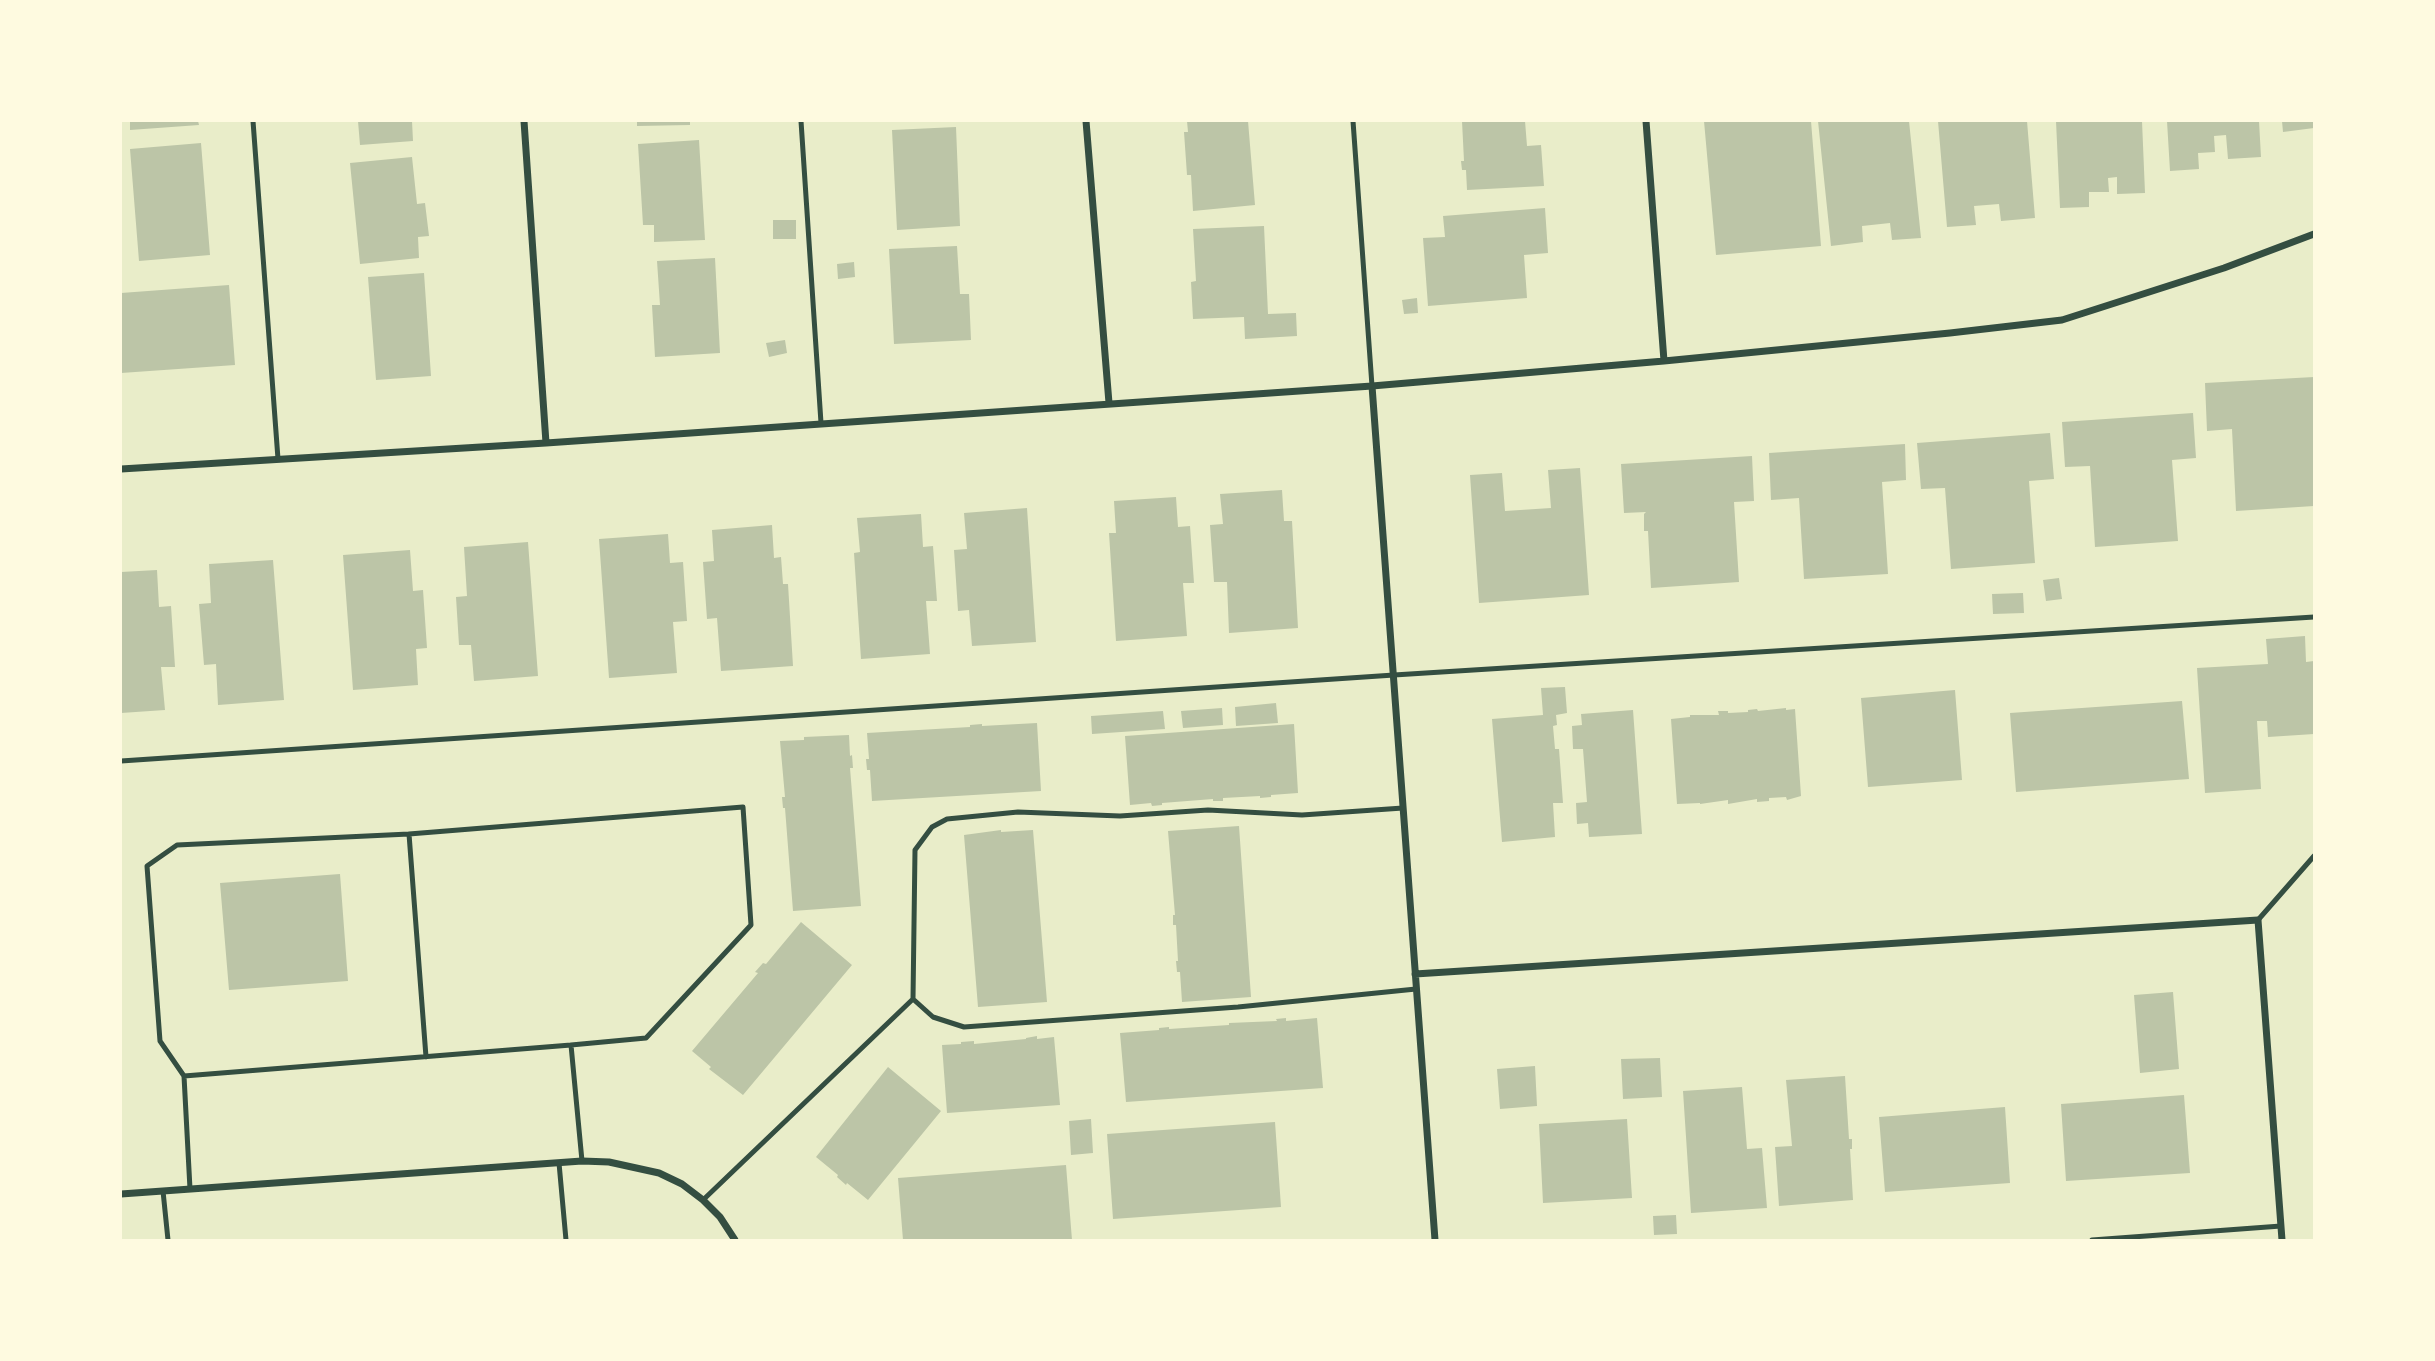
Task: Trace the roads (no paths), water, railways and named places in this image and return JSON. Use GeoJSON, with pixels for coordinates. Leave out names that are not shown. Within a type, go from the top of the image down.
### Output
{"type":"FeatureCollection","features":[{"type":"Feature","properties":{"kind":"street"},"geometry":{"type":"LineString","coordinates":[[524,121],[546,443]]}},
{"type":"Feature","properties":{"kind":"street"},"geometry":{"type":"LineString","coordinates":[[1086,121],[1109,403]]}},
{"type":"Feature","properties":{"kind":"street"},"geometry":{"type":"LineString","coordinates":[[1646,121],[1664,361]]}},
{"type":"Feature","properties":{"kind":"street"},"geometry":{"type":"LineString","coordinates":[[121,469],[546,443],[1372,386],[1664,361],[2062,320],[2224,268],[2314,234]]}},
{"type":"Feature","properties":{"kind":"street"},"geometry":{"type":"LineString","coordinates":[[1372,386],[1435,1240]]}},
{"type":"Feature","properties":{"kind":"street"},"geometry":{"type":"LineString","coordinates":[[1415,974],[2258,920],[2282,1240]]}},
{"type":"Feature","properties":{"kind":"street"},"geometry":{"type":"LineString","coordinates":[[121,1194],[582,1161],[634,1166],[659,1173],[682,1184],[703,1199],[720,1217],[735,1240]]}},
{"type":"Feature","properties":{"kind":"lane"},"geometry":{"type":"LineString","coordinates":[[253,121],[278,459]]}},
{"type":"Feature","properties":{"kind":"lane"},"geometry":{"type":"LineString","coordinates":[[801,121],[821,423]]}},
{"type":"Feature","properties":{"kind":"lane"},"geometry":{"type":"LineString","coordinates":[[1353,121],[1372,386]]}},
{"type":"Feature","properties":{"kind":"lane"},"geometry":{"type":"LineString","coordinates":[[121,761],[1394,675],[2314,617]]}},
{"type":"Feature","properties":{"kind":"lane"},"geometry":{"type":"LineString","coordinates":[[184,1076],[646,1038],[751,925],[743,807],[410,834],[177,845],[147,866],[160,1041],[184,1076],[190,1189]]}},
{"type":"Feature","properties":{"kind":"lane"},"geometry":{"type":"LineString","coordinates":[[703,1199],[913,999],[915,850],[932,827],[947,819],[1018,812],[1120,816],[1208,810],[1302,815],[1403,808]]}},
{"type":"Feature","properties":{"kind":"lane"},"geometry":{"type":"LineString","coordinates":[[410,834],[426,1057]]}},
{"type":"Feature","properties":{"kind":"lane"},"geometry":{"type":"LineString","coordinates":[[2258,920],[2314,856]]}},
{"type":"Feature","properties":{"kind":"lane"},"geometry":{"type":"LineString","coordinates":[[913,999],[933,1017],[964,1027],[1238,1007],[1416,989]]}},
{"type":"Feature","properties":{"kind":"lane"},"geometry":{"type":"LineString","coordinates":[[571,1045],[582,1161]]}},
{"type":"Feature","properties":{"kind":"lane"},"geometry":{"type":"LineString","coordinates":[[559,1163],[566,1240]]}},
{"type":"Feature","properties":{"kind":"lane"},"geometry":{"type":"LineString","coordinates":[[163,1191],[168,1240]]}},
{"type":"Feature","properties":{"kind":"lane"},"geometry":{"type":"LineString","coordinates":[[2092,1240],[2281,1226]]}}]}
